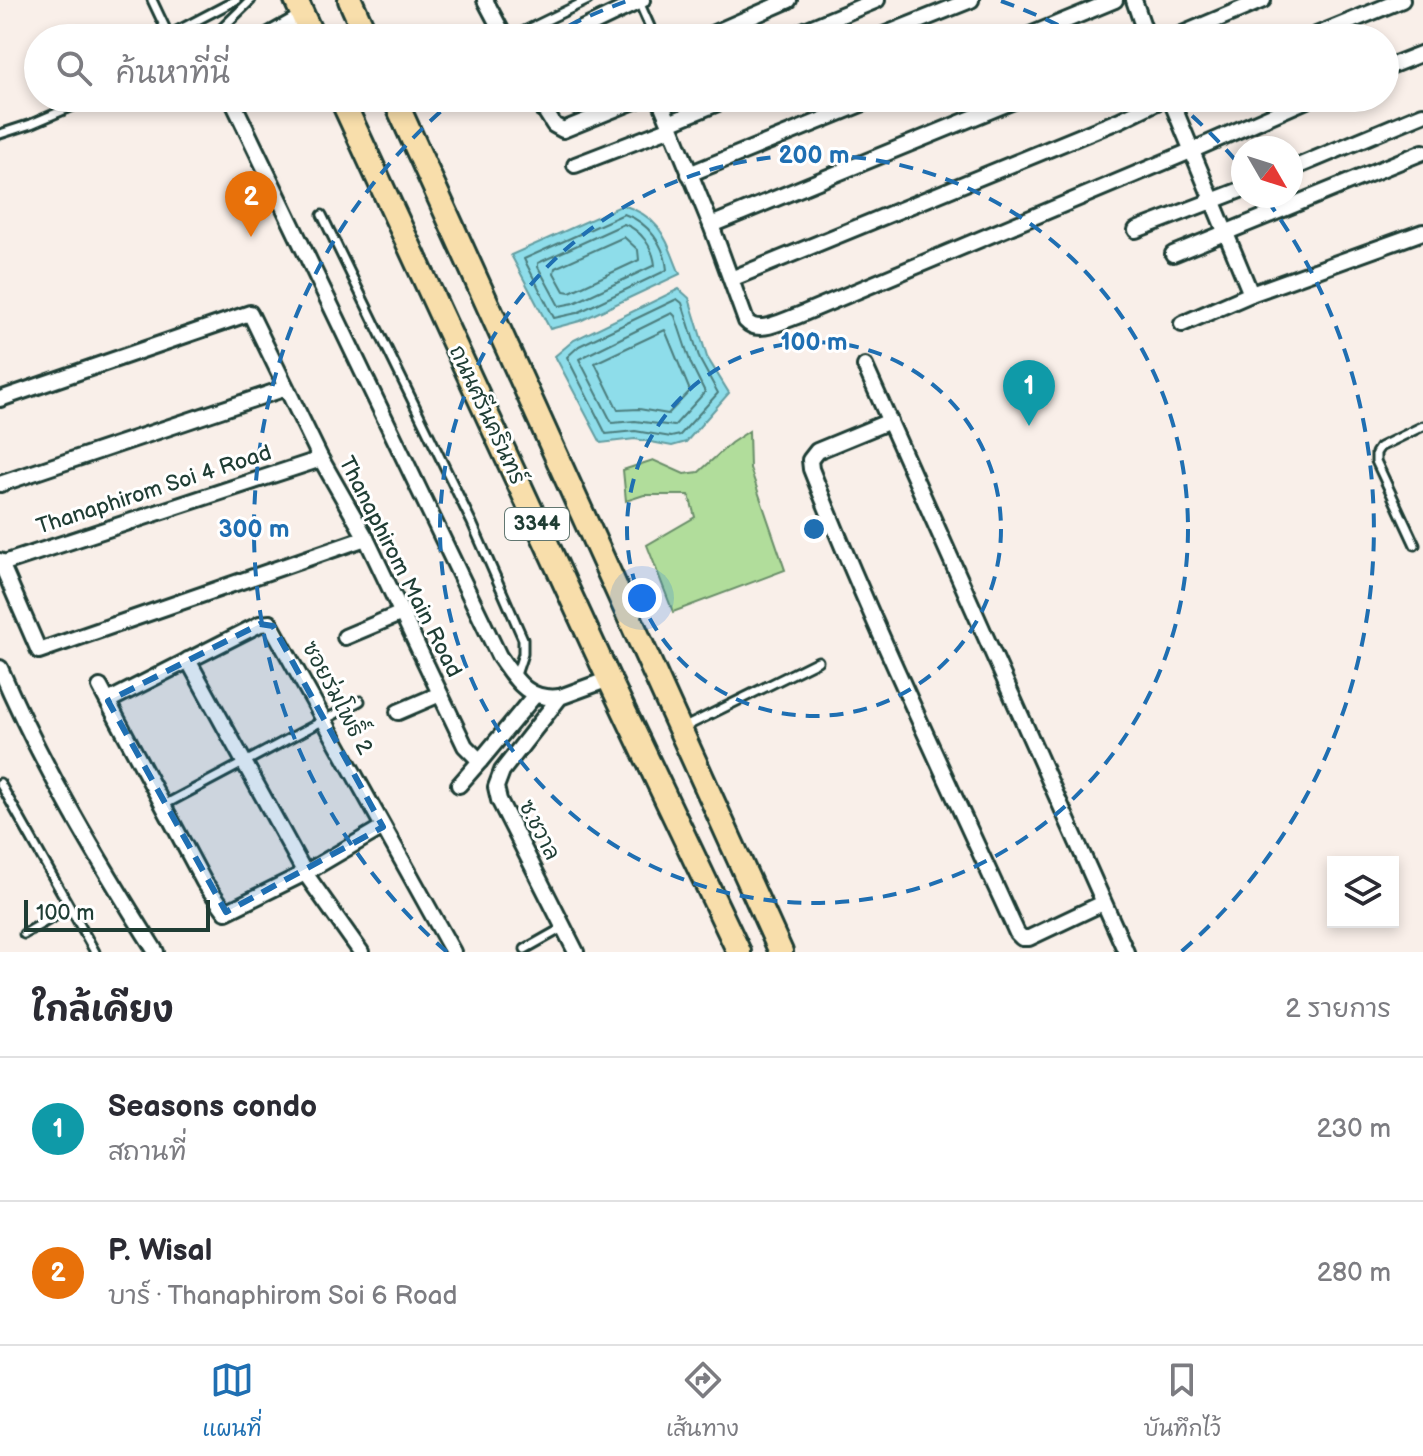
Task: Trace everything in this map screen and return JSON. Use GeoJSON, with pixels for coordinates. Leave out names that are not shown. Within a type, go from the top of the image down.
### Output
{"type":"FeatureCollection","features":[{"type":"Feature","properties":{"kind":"main road"},"geometry":{"type":"LineString","coordinates":[[350,0],[361,24]]}},
{"type":"Feature","properties":{"kind":"main road","name":"ถนนศรีนครินทร์"},"geometry":{"type":"LineString","coordinates":[[347,112],[738,951]]}},
{"type":"Feature","properties":{"kind":"main road","name":"ถนนศรีนครินทร์"},"geometry":{"type":"LineString","coordinates":[[400,112],[679,730],[783,952]]}},
{"type":"Feature","properties":{"kind":"street"},"geometry":{"type":"LineString","coordinates":[[485,0],[500,24]]}},
{"type":"Feature","properties":{"kind":"street"},"geometry":{"type":"LineString","coordinates":[[731,24],[772,3],[789,0]]}},
{"type":"Feature","properties":{"kind":"street"},"geometry":{"type":"LineString","coordinates":[[820,24],[877,0]]}},
{"type":"Feature","properties":{"kind":"street"},"geometry":{"type":"LineString","coordinates":[[911,24],[971,0]]}},
{"type":"Feature","properties":{"kind":"street"},"geometry":{"type":"LineString","coordinates":[[1057,24],[1115,0]]}},
{"type":"Feature","properties":{"kind":"street"},"geometry":{"type":"LineString","coordinates":[[1134,0],[1142,24]]}},
{"type":"Feature","properties":{"kind":"street"},"geometry":{"type":"LineString","coordinates":[[1206,24],[1263,0]]}},
{"type":"Feature","properties":{"kind":"street"},"geometry":{"type":"LineString","coordinates":[[1343,24],[1402,0]]}},
{"type":"Feature","properties":{"kind":"street"},"geometry":{"type":"LineString","coordinates":[[592,24],[640,1]]}},
{"type":"Feature","properties":{"kind":"street"},"geometry":{"type":"LineString","coordinates":[[281,24],[300,8]]}},
{"type":"Feature","properties":{"kind":"street"},"geometry":{"type":"LineString","coordinates":[[1399,62],[1423,53]]}},
{"type":"Feature","properties":{"kind":"street"},"geometry":{"type":"LineString","coordinates":[[238,112],[499,656],[515,678],[534,696],[547,699],[609,679]]}},
{"type":"Feature","properties":{"kind":"street"},"geometry":{"type":"LineString","coordinates":[[545,112],[554,125],[563,130],[607,112]]}},
{"type":"Feature","properties":{"kind":"street"},"geometry":{"type":"LineString","coordinates":[[665,112],[746,321],[750,326],[760,328],[797,316],[1279,112]]}},
{"type":"Feature","properties":{"kind":"street"},"geometry":{"type":"LineString","coordinates":[[575,165],[699,112]]}},
{"type":"Feature","properties":{"kind":"street"},"geometry":{"type":"LineString","coordinates":[[689,174],[842,112]]}},
{"type":"Feature","properties":{"kind":"street"},"geometry":{"type":"LineString","coordinates":[[711,225],[987,112]]}},
{"type":"Feature","properties":{"kind":"street"},"geometry":{"type":"LineString","coordinates":[[731,279],[1137,112]]}},
{"type":"Feature","properties":{"kind":"street"},"geometry":{"type":"LineString","coordinates":[[1175,112],[1251,294]]}},
{"type":"Feature","properties":{"kind":"street"},"geometry":{"type":"LineString","coordinates":[[1303,164],[1423,114]]}},
{"type":"Feature","properties":{"kind":"street"},"geometry":{"type":"LineString","coordinates":[[1173,254],[1423,152]]}},
{"type":"Feature","properties":{"kind":"street"},"geometry":{"type":"LineString","coordinates":[[1136,230],[1231,194]]}},
{"type":"Feature","properties":{"kind":"street"},"geometry":{"type":"LineString","coordinates":[[1182,324],[1251,294],[1423,232]]}},
{"type":"Feature","properties":{"kind":"street","name":"Thanaphirom Main Road"},"geometry":{"type":"LineString","coordinates":[[0,399],[250,313],[321,459],[366,538],[465,746],[480,761]]}},
{"type":"Feature","properties":{"kind":"street"},"geometry":{"type":"LineString","coordinates":[[865,366],[1126,952]]}},
{"type":"Feature","properties":{"kind":"street"},"geometry":{"type":"LineString","coordinates":[[0,484],[286,388]]}},
{"type":"Feature","properties":{"kind":"street"},"geometry":{"type":"LineString","coordinates":[[890,421],[817,451],[810,460],[851,569],[1017,933],[1022,938],[1029,938],[1103,903]]}},
{"type":"Feature","properties":{"kind":"street","name":"Thanaphirom Soi 4 Road"},"geometry":{"type":"LineString","coordinates":[[0,562],[321,459]]}},
{"type":"Feature","properties":{"kind":"street"},"geometry":{"type":"LineString","coordinates":[[0,562],[39,651],[366,538]]}},
{"type":"Feature","properties":{"kind":"street"},"geometry":{"type":"LineString","coordinates":[[345,637],[402,613]]}},
{"type":"Feature","properties":{"kind":"street","name":"ซอยร่มโพธิ์ 2"},"geometry":{"type":"LineString","coordinates":[[108,701],[260,624],[270,623],[453,952]]}},
{"type":"Feature","properties":{"kind":"street"},"geometry":{"type":"LineString","coordinates":[[188,660],[305,873],[361,952]]}},
{"type":"Feature","properties":{"kind":"street"},"geometry":{"type":"LineString","coordinates":[[0,668],[21,717],[57,786],[156,952]]}},
{"type":"Feature","properties":{"kind":"street"},"geometry":{"type":"LineString","coordinates":[[100,687],[204,882],[226,912],[305,873],[383,827]]}},
{"type":"Feature","properties":{"kind":"street"},"geometry":{"type":"LineString","coordinates":[[398,712],[440,694]]}},
{"type":"Feature","properties":{"kind":"street"},"geometry":{"type":"LineString","coordinates":[[459,785],[534,696]]}},
{"type":"Feature","properties":{"kind":"street","name":"ซ.ชวาล"},"geometry":{"type":"LineString","coordinates":[[560,697],[502,771],[496,787],[499,800],[576,952]]}},
{"type":"Feature","properties":{"kind":"lane"},"geometry":{"type":"LineString","coordinates":[[164,24],[153,3],[165,0]]}},
{"type":"Feature","properties":{"kind":"lane"},"geometry":{"type":"LineString","coordinates":[[196,24],[240,2],[251,0]]}},
{"type":"Feature","properties":{"kind":"lane"},"geometry":{"type":"LineString","coordinates":[[537,24],[588,0]]}},
{"type":"Feature","properties":{"kind":"lane"},"geometry":{"type":"LineString","coordinates":[[640,1],[649,24]]}},
{"type":"Feature","properties":{"kind":"lane"},"geometry":{"type":"LineString","coordinates":[[229,24],[240,2]]}},
{"type":"Feature","properties":{"kind":"lane"},"geometry":{"type":"LineString","coordinates":[[0,134],[59,112]]}},
{"type":"Feature","properties":{"kind":"lane"},"geometry":{"type":"LineString","coordinates":[[322,215],[472,523],[523,639],[523,654],[515,678]]}},
{"type":"Feature","properties":{"kind":"lane"},"geometry":{"type":"LineString","coordinates":[[1415,545],[1376,461],[1376,453],[1380,447],[1423,426]]}},
{"type":"Feature","properties":{"kind":"lane"},"geometry":{"type":"LineString","coordinates":[[679,730],[818,661]]}},
{"type":"Feature","properties":{"kind":"lane"},"geometry":{"type":"LineString","coordinates":[[164,805],[360,701]]}},
{"type":"Feature","properties":{"kind":"lane"},"geometry":{"type":"LineString","coordinates":[[0,783],[95,952]]}},
{"type":"Feature","properties":{"kind":"lane"},"geometry":{"type":"LineString","coordinates":[[24,934],[69,908]]}},
{"type":"Feature","properties":{"kind":"lane"},"geometry":{"type":"LineString","coordinates":[[525,949],[564,927]]}},
{"type":"Feature","properties":{"kind":"highlighted area"},"geometry":{"type":"Polygon","coordinates":[[[260,624],[273,626],[383,827],[226,912],[108,701],[260,624]]]}},
{"type":"Feature","properties":{"kind":"green space"},"geometry":{"type":"Polygon","coordinates":[[[749,431],[750,468],[785,570],[673,612],[647,545],[695,517],[689,495],[644,495],[626,501],[623,470],[653,460],[684,474],[699,472],[749,431]]]}},
{"type":"Feature","properties":{"kind":"water"},"geometry":{"type":"Polygon","coordinates":[[[623,205],[654,223],[666,240],[680,274],[580,321],[550,329],[511,255],[623,205]]]}},
{"type":"Feature","properties":{"kind":"water"},"geometry":{"type":"Polygon","coordinates":[[[679,289],[689,298],[707,357],[729,393],[686,442],[672,446],[635,439],[601,443],[555,356],[574,340],[679,289]]]}},
{"type":"Feature","properties":{"kind":"place","name":"P. Wisal"},"geometry":{"type":"Point","coordinates":[251,237]}},
{"type":"Feature","properties":{"kind":"place","name":"Seasons condo"},"geometry":{"type":"Point","coordinates":[1029,426]}}]}
